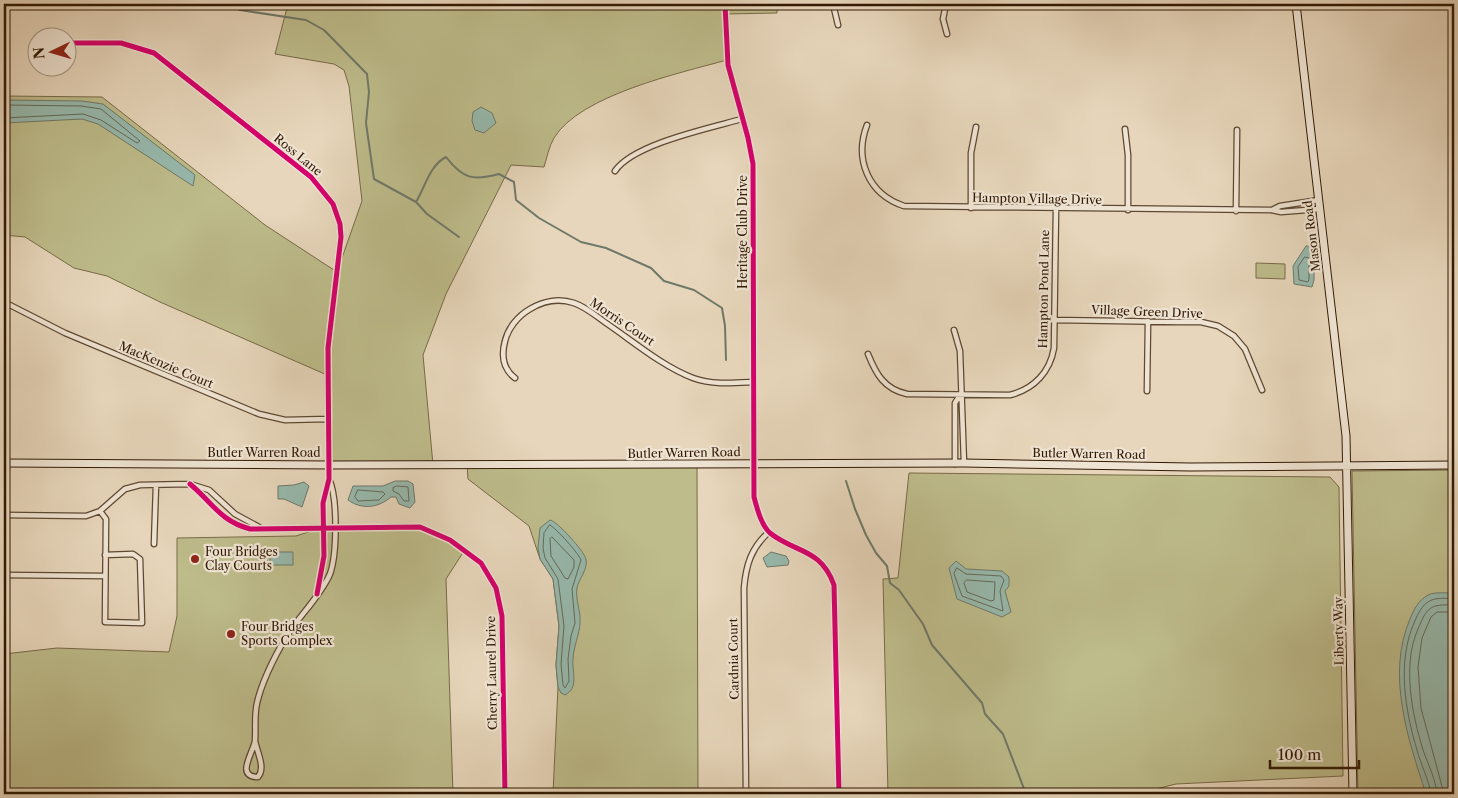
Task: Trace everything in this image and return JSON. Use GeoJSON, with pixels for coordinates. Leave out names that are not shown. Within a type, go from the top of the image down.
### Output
{"type":"FeatureCollection","features":[{"type":"Feature","properties":{"kind":"main road","name":"Mason Road"},"geometry":{"type":"LineString","coordinates":[[1296,4],[1344,412],[1347,466]]}},
{"type":"Feature","properties":{"kind":"main road","name":"Butler Warren Road"},"geometry":{"type":"LineString","coordinates":[[4,463],[329,465],[964,463],[1190,467],[1454,465]]}},
{"type":"Feature","properties":{"kind":"main road","name":"Liberty Way"},"geometry":{"type":"LineString","coordinates":[[1347,466],[1353,794]]}},
{"type":"Feature","properties":{"kind":"street","name":"Heritage Club Drive"},"geometry":{"type":"LineString","coordinates":[[725,4],[728,65],[751,151],[754,181],[754,497],[769,532]]}},
{"type":"Feature","properties":{"kind":"street"},"geometry":{"type":"LineString","coordinates":[[833,4],[838,25]]}},
{"type":"Feature","properties":{"kind":"street"},"geometry":{"type":"LineString","coordinates":[[946,4],[943,19],[947,34]]}},
{"type":"Feature","properties":{"kind":"street","name":"Ross Lane"},"geometry":{"type":"LineString","coordinates":[[78,43],[121,43],[154,53],[308,174],[326,193],[338,216],[341,237],[328,348],[329,480]]}},
{"type":"Feature","properties":{"kind":"street"},"geometry":{"type":"LineString","coordinates":[[615,171],[626,159],[650,147],[742,119]]}},
{"type":"Feature","properties":{"kind":"street","name":"Hampton Village Drive"},"geometry":{"type":"LineString","coordinates":[[867,124],[862,146],[864,169],[870,182],[880,192],[904,206],[1128,210],[1272,210],[1281,212],[1320,208]]}},
{"type":"Feature","properties":{"kind":"street"},"geometry":{"type":"LineString","coordinates":[[972,208],[971,153],[976,127]]}},
{"type":"Feature","properties":{"kind":"street"},"geometry":{"type":"LineString","coordinates":[[1125,129],[1128,155],[1128,210]]}},
{"type":"Feature","properties":{"kind":"street"},"geometry":{"type":"LineString","coordinates":[[1236,211],[1237,130]]}},
{"type":"Feature","properties":{"kind":"street","name":"Hampton Village Drive"},"geometry":{"type":"LineString","coordinates":[[1272,210],[1280,206],[1320,200]]}},
{"type":"Feature","properties":{"kind":"street","name":"Hampton Pond Lane"},"geometry":{"type":"LineString","coordinates":[[868,354],[880,378],[894,390],[916,395],[1010,395],[1023,391],[1034,383],[1050,361],[1054,348],[1056,209]]}},
{"type":"Feature","properties":{"kind":"street","name":"Morris Court"},"geometry":{"type":"LineString","coordinates":[[515,378],[508,373],[503,360],[504,343],[509,330],[527,310],[544,302],[557,301],[583,307],[665,363],[692,378],[718,383],[753,382]]}},
{"type":"Feature","properties":{"kind":"street","name":"MacKenzie Court"},"geometry":{"type":"LineString","coordinates":[[4,302],[65,333],[259,414],[293,421],[328,419]]}},
{"type":"Feature","properties":{"kind":"street","name":"Village Green Drive"},"geometry":{"type":"LineString","coordinates":[[1055,320],[1201,322],[1226,330],[1246,349],[1262,390]]}},
{"type":"Feature","properties":{"kind":"street"},"geometry":{"type":"LineString","coordinates":[[1147,391],[1148,321]]}},
{"type":"Feature","properties":{"kind":"street"},"geometry":{"type":"LineString","coordinates":[[954,330],[960,350],[960,395],[963,403],[964,463]]}},
{"type":"Feature","properties":{"kind":"street"},"geometry":{"type":"LineString","coordinates":[[955,464],[955,403],[960,395]]}},
{"type":"Feature","properties":{"kind":"street"},"geometry":{"type":"LineString","coordinates":[[255,741],[246,766],[247,773],[252,777],[258,777],[262,768],[255,741],[254,725],[257,702],[267,674],[286,637],[330,574],[334,557],[334,527],[333,488],[329,480]]}},
{"type":"Feature","properties":{"kind":"street"},"geometry":{"type":"LineString","coordinates":[[317,594],[324,556],[323,503],[329,480]]}},
{"type":"Feature","properties":{"kind":"street"},"geometry":{"type":"LineString","coordinates":[[4,515],[86,516],[100,511],[125,489],[140,485],[190,484],[209,490],[235,514],[260,527]]}},
{"type":"Feature","properties":{"kind":"street","name":"Cherry Laurel Drive"},"geometry":{"type":"LineString","coordinates":[[190,484],[206,498],[219,515],[250,529],[260,527],[420,527],[450,540],[480,564],[496,588],[502,616],[505,794]]}},
{"type":"Feature","properties":{"kind":"street"},"geometry":{"type":"LineString","coordinates":[[154,544],[156,485]]}},
{"type":"Feature","properties":{"kind":"street"},"geometry":{"type":"LineString","coordinates":[[100,511],[106,519],[104,576],[105,622],[142,623],[140,559],[133,554],[105,556]]}},
{"type":"Feature","properties":{"kind":"street"},"geometry":{"type":"LineString","coordinates":[[769,532],[821,562],[830,573],[834,585],[839,794]]}},
{"type":"Feature","properties":{"kind":"street","name":"Cardnia Court"},"geometry":{"type":"LineString","coordinates":[[746,794],[744,579],[750,553],[769,532]]}},
{"type":"Feature","properties":{"kind":"street"},"geometry":{"type":"LineString","coordinates":[[4,575],[104,576]]}},
{"type":"Feature","properties":{"kind":"shaded area"},"geometry":{"type":"Polygon","coordinates":[[[288,4],[777,4],[777,13],[725,14],[727,60],[658,79],[608,98],[585,110],[567,123],[552,141],[544,167],[511,165],[446,294],[423,355],[433,465],[329,465],[327,375],[160,302],[107,276],[74,268],[25,237],[4,235],[4,96],[102,97],[265,225],[337,272],[362,201],[349,86],[344,70],[334,64],[275,54],[288,4]]]}},
{"type":"Feature","properties":{"kind":"shaded area"},"geometry":{"type":"Polygon","coordinates":[[[1256,263],[1285,264],[1285,279],[1256,278],[1256,263]]]}},
{"type":"Feature","properties":{"kind":"shaded area"},"geometry":{"type":"Polygon","coordinates":[[[467,464],[697,464],[698,794],[553,794],[558,687],[556,665],[559,626],[553,579],[540,559],[529,526],[468,479],[467,464]]]}},
{"type":"Feature","properties":{"kind":"shaded area"},"geometry":{"type":"Polygon","coordinates":[[[1454,470],[1454,794],[1358,794],[1352,471],[1454,470]]]}},
{"type":"Feature","properties":{"kind":"shaded area"},"geometry":{"type":"Polygon","coordinates":[[[909,473],[1330,477],[1339,487],[1343,776],[1176,784],[1135,794],[888,794],[883,579],[898,578],[909,473]]]}},
{"type":"Feature","properties":{"kind":"shaded area"},"geometry":{"type":"Polygon","coordinates":[[[324,527],[420,527],[442,536],[464,551],[446,579],[453,794],[4,794],[4,654],[57,648],[169,652],[177,616],[177,538],[296,536],[324,527]]]}},
{"type":"Feature","properties":{"kind":"water"},"geometry":{"type":"Polygon","coordinates":[[[4,100],[82,101],[103,104],[195,175],[193,186],[98,124],[82,119],[4,123],[4,100]]]}},
{"type":"Feature","properties":{"kind":"water"},"geometry":{"type":"Polygon","coordinates":[[[481,107],[492,113],[496,123],[484,133],[475,130],[472,121],[473,112],[481,107]]]}},
{"type":"Feature","properties":{"kind":"water"},"geometry":{"type":"Polygon","coordinates":[[[1306,246],[1314,246],[1314,280],[1312,287],[1294,284],[1293,266],[1306,246]]]}},
{"type":"Feature","properties":{"kind":"water"},"geometry":{"type":"Polygon","coordinates":[[[395,481],[408,481],[413,484],[415,502],[410,508],[399,504],[396,497],[391,497],[381,504],[370,506],[359,505],[348,500],[353,486],[383,486],[395,481]]]}},
{"type":"Feature","properties":{"kind":"water"},"geometry":{"type":"Polygon","coordinates":[[[304,482],[309,486],[302,507],[284,499],[278,499],[278,486],[304,482]]]}},
{"type":"Feature","properties":{"kind":"water"},"geometry":{"type":"Polygon","coordinates":[[[550,520],[570,537],[586,559],[586,567],[577,588],[580,622],[573,655],[574,679],[572,688],[565,695],[561,693],[558,687],[556,665],[559,626],[553,579],[540,559],[538,548],[540,528],[550,520]]]}},
{"type":"Feature","properties":{"kind":"water"},"geometry":{"type":"Polygon","coordinates":[[[270,552],[293,552],[293,565],[270,565],[270,552]]]}},
{"type":"Feature","properties":{"kind":"water"},"geometry":{"type":"Polygon","coordinates":[[[771,552],[786,556],[789,561],[788,565],[767,567],[763,558],[771,552]]]}},
{"type":"Feature","properties":{"kind":"water"},"geometry":{"type":"Polygon","coordinates":[[[956,561],[966,569],[1002,571],[1009,577],[1009,586],[1005,591],[1011,612],[1002,617],[957,599],[949,568],[956,561]]]}},
{"type":"Feature","properties":{"kind":"water"},"geometry":{"type":"Polygon","coordinates":[[[1430,594],[1454,594],[1454,794],[1426,794],[1402,707],[1400,662],[1403,640],[1410,619],[1417,606],[1430,594]]]}},
{"type":"Feature","properties":{"kind":"waterway"},"geometry":{"type":"LineString","coordinates":[[227,4],[240,10],[306,20],[324,30],[367,74],[369,92],[366,123],[374,179],[416,202],[427,214],[459,237]]}},
{"type":"Feature","properties":{"kind":"waterway"},"geometry":{"type":"LineString","coordinates":[[416,202],[432,171],[446,157],[458,170],[469,176],[482,177],[499,174],[514,182],[516,200],[539,218],[581,242],[606,248],[651,268],[664,281],[694,290],[722,308],[725,326],[726,360]]}},
{"type":"Feature","properties":{"kind":"waterway"},"geometry":{"type":"LineString","coordinates":[[846,481],[866,535],[876,553],[887,566],[890,583],[899,590],[923,624],[932,645],[982,703],[985,714],[1003,734],[1026,794]]}},
{"type":"Feature","properties":{"kind":"cycle path"},"geometry":{"type":"LineString","coordinates":[[725,4],[728,65],[748,138],[753,164],[754,497],[767,530],[779,539],[815,558],[829,573],[834,585],[839,794]]}},
{"type":"Feature","properties":{"kind":"cycle path"},"geometry":{"type":"LineString","coordinates":[[78,43],[121,43],[154,53],[311,177],[333,204],[340,224],[341,237],[328,348],[329,479],[323,503],[324,556],[317,594]]}},
{"type":"Feature","properties":{"kind":"cycle path"},"geometry":{"type":"LineString","coordinates":[[190,484],[217,511],[240,526],[250,529],[420,527],[450,540],[481,563],[496,588],[502,616],[505,794]]}},
{"type":"Feature","properties":{"kind":"place","name":"Four Bridges Clay Courts"},"geometry":{"type":"Point","coordinates":[195,559]}},
{"type":"Feature","properties":{"kind":"place","name":"Four Bridges Sports Complex"},"geometry":{"type":"Point","coordinates":[231,634]}}]}
